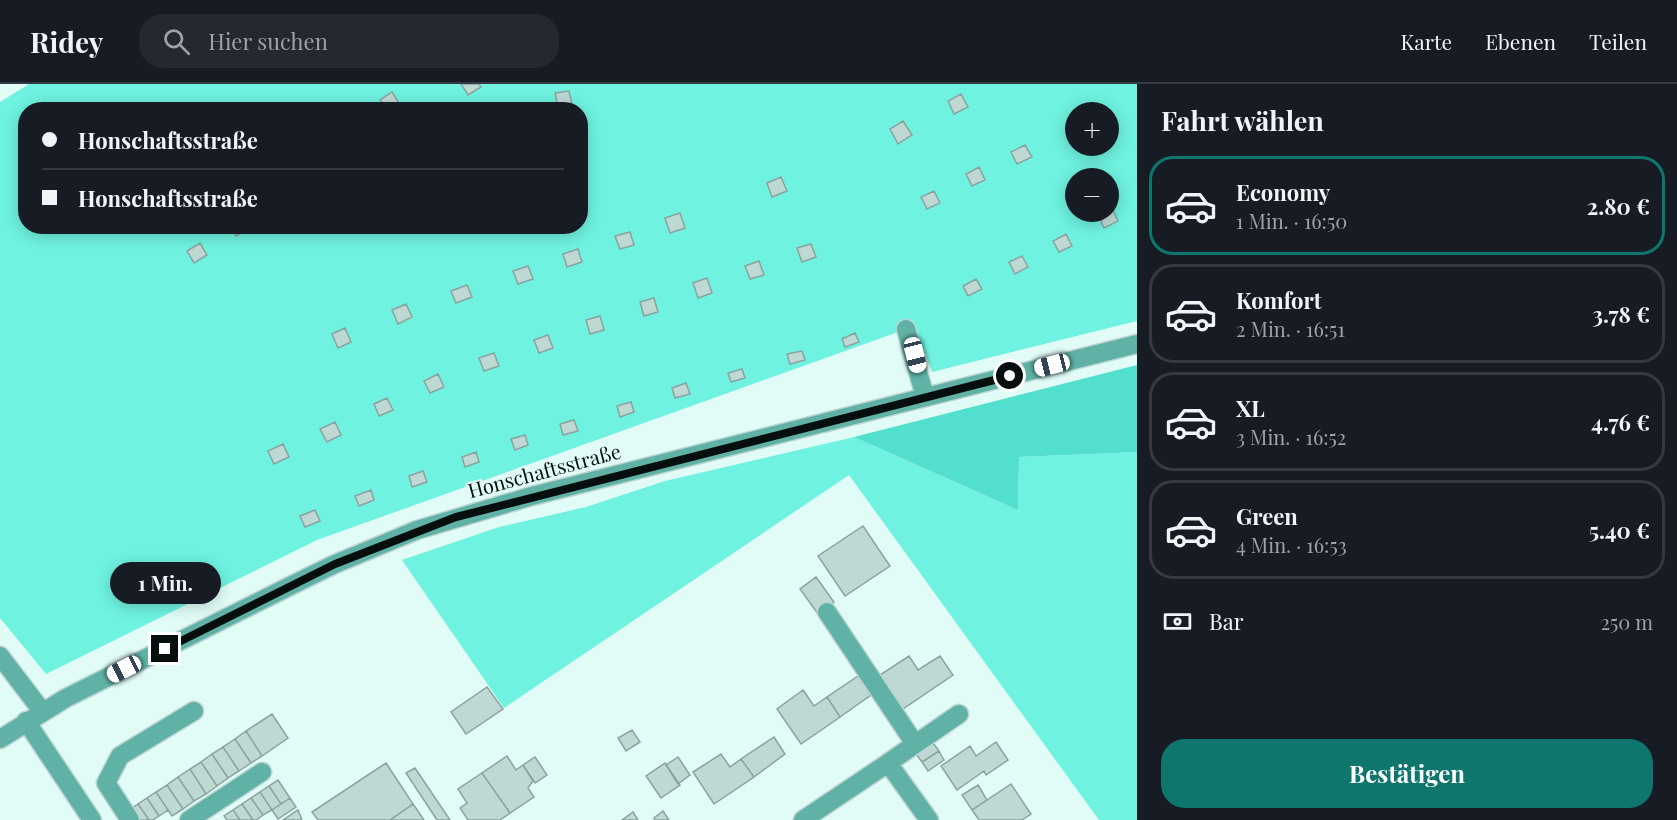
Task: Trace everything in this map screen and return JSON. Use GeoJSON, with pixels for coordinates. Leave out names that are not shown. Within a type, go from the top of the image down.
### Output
{"type":"FeatureCollection","features":[{"type":"Feature","properties":{"kind":"street"},"geometry":{"type":"LineString","coordinates":[[906,329],[925,397]]}},
{"type":"Feature","properties":{"kind":"street","name":"Honschaftsstraße"},"geometry":{"type":"LineString","coordinates":[[0,739],[42,711],[335,564],[417,530],[531,496],[1137,344]]}},
{"type":"Feature","properties":{"kind":"street"},"geometry":{"type":"LineString","coordinates":[[827,612],[915,744]]}},
{"type":"Feature","properties":{"kind":"street"},"geometry":{"type":"LineString","coordinates":[[0,656],[42,711]]}},
{"type":"Feature","properties":{"kind":"street"},"geometry":{"type":"LineString","coordinates":[[130,820],[106,783],[120,756],[194,711]]}},
{"type":"Feature","properties":{"kind":"street"},"geometry":{"type":"LineString","coordinates":[[802,820],[959,714]]}},
{"type":"Feature","properties":{"kind":"street"},"geometry":{"type":"LineString","coordinates":[[26,721],[92,820]]}},
{"type":"Feature","properties":{"kind":"street"},"geometry":{"type":"LineString","coordinates":[[888,763],[929,820]]}},
{"type":"Feature","properties":{"kind":"street"},"geometry":{"type":"LineString","coordinates":[[189,820],[262,772]]}},
{"type":"Feature","properties":{"kind":"green space"},"geometry":{"type":"Polygon","coordinates":[[[29,84],[1137,84],[1137,321],[932,372],[912,327],[317,540],[46,674],[0,618],[0,102],[29,84]]]}},
{"type":"Feature","properties":{"kind":"green space"},"geometry":{"type":"Polygon","coordinates":[[[1137,365],[1137,452],[1019,457],[1018,510],[854,437],[1137,365]]]}},
{"type":"Feature","properties":{"kind":"green space"},"geometry":{"type":"Polygon","coordinates":[[[854,437],[1018,510],[1019,457],[1137,452],[1137,820],[1099,820],[849,475],[504,708],[402,560],[499,527],[586,507],[665,481],[854,437]]]}},
{"type":"Feature","properties":{"kind":"building"},"geometry":{"type":"Polygon","coordinates":[[[461,84],[479,84],[481,87],[468,95],[461,84]]]}},
{"type":"Feature","properties":{"kind":"building"},"geometry":{"type":"Polygon","coordinates":[[[569,91],[571,102],[557,102],[555,93],[569,91]]]}},
{"type":"Feature","properties":{"kind":"building"},"geometry":{"type":"Polygon","coordinates":[[[392,92],[398,102],[381,102],[380,100],[392,92]]]}},
{"type":"Feature","properties":{"kind":"building"},"geometry":{"type":"Polygon","coordinates":[[[961,94],[968,107],[954,114],[948,101],[961,94]]]}},
{"type":"Feature","properties":{"kind":"building"},"geometry":{"type":"Polygon","coordinates":[[[903,121],[912,135],[898,144],[890,129],[903,121]]]}},
{"type":"Feature","properties":{"kind":"building"},"geometry":{"type":"Polygon","coordinates":[[[1025,145],[1032,157],[1017,164],[1011,152],[1025,145]]]}},
{"type":"Feature","properties":{"kind":"building"},"geometry":{"type":"Polygon","coordinates":[[[979,167],[985,180],[972,186],[966,174],[979,167]]]}},
{"type":"Feature","properties":{"kind":"building"},"geometry":{"type":"Polygon","coordinates":[[[781,177],[787,191],[772,197],[767,183],[781,177]]]}},
{"type":"Feature","properties":{"kind":"building"},"geometry":{"type":"Polygon","coordinates":[[[934,191],[940,203],[927,209],[921,197],[934,191]]]}},
{"type":"Feature","properties":{"kind":"building"},"geometry":{"type":"Polygon","coordinates":[[[680,213],[685,228],[670,233],[665,218],[680,213]]]}},
{"type":"Feature","properties":{"kind":"building"},"geometry":{"type":"Polygon","coordinates":[[[1101,222],[1116,222],[1104,228],[1101,222]]]}},
{"type":"Feature","properties":{"kind":"building"},"geometry":{"type":"Polygon","coordinates":[[[630,232],[634,245],[620,249],[615,236],[630,232]]]}},
{"type":"Feature","properties":{"kind":"building"},"geometry":{"type":"Polygon","coordinates":[[[1066,234],[1072,246],[1059,252],[1053,241],[1066,234]]]}},
{"type":"Feature","properties":{"kind":"building"},"geometry":{"type":"Polygon","coordinates":[[[200,243],[207,255],[194,263],[187,251],[200,243]]]}},
{"type":"Feature","properties":{"kind":"building"},"geometry":{"type":"Polygon","coordinates":[[[811,244],[816,257],[802,262],[797,248],[811,244]]]}},
{"type":"Feature","properties":{"kind":"building"},"geometry":{"type":"Polygon","coordinates":[[[578,249],[582,262],[567,267],[563,254],[578,249]]]}},
{"type":"Feature","properties":{"kind":"building"},"geometry":{"type":"Polygon","coordinates":[[[1022,256],[1028,267],[1015,274],[1009,262],[1022,256]]]}},
{"type":"Feature","properties":{"kind":"building"},"geometry":{"type":"Polygon","coordinates":[[[759,261],[764,275],[750,279],[745,266],[759,261]]]}},
{"type":"Feature","properties":{"kind":"building"},"geometry":{"type":"Polygon","coordinates":[[[528,266],[533,279],[518,284],[513,271],[528,266]]]}},
{"type":"Feature","properties":{"kind":"building"},"geometry":{"type":"Polygon","coordinates":[[[707,278],[712,293],[698,298],[693,283],[707,278]]]}},
{"type":"Feature","properties":{"kind":"building"},"geometry":{"type":"Polygon","coordinates":[[[976,279],[982,289],[968,296],[963,286],[976,279]]]}},
{"type":"Feature","properties":{"kind":"building"},"geometry":{"type":"Polygon","coordinates":[[[467,285],[472,297],[456,303],[451,291],[467,285]]]}},
{"type":"Feature","properties":{"kind":"building"},"geometry":{"type":"Polygon","coordinates":[[[654,298],[658,312],[644,316],[640,302],[654,298]]]}},
{"type":"Feature","properties":{"kind":"building"},"geometry":{"type":"Polygon","coordinates":[[[406,304],[412,317],[398,324],[392,310],[406,304]]]}},
{"type":"Feature","properties":{"kind":"building"},"geometry":{"type":"Polygon","coordinates":[[[600,316],[604,330],[590,334],[586,320],[600,316]]]}},
{"type":"Feature","properties":{"kind":"building"},"geometry":{"type":"Polygon","coordinates":[[[345,328],[351,342],[338,348],[332,334],[345,328]]]}},
{"type":"Feature","properties":{"kind":"building"},"geometry":{"type":"Polygon","coordinates":[[[855,333],[859,342],[845,347],[842,339],[855,333]]]}},
{"type":"Feature","properties":{"kind":"building"},"geometry":{"type":"Polygon","coordinates":[[[548,335],[553,348],[539,353],[534,340],[548,335]]]}},
{"type":"Feature","properties":{"kind":"building"},"geometry":{"type":"Polygon","coordinates":[[[802,351],[805,360],[790,364],[787,354],[802,351]]]}},
{"type":"Feature","properties":{"kind":"building"},"geometry":{"type":"Polygon","coordinates":[[[494,353],[499,366],[484,371],[479,358],[494,353]]]}},
{"type":"Feature","properties":{"kind":"building"},"geometry":{"type":"Polygon","coordinates":[[[742,369],[745,378],[731,382],[728,373],[742,369]]]}},
{"type":"Feature","properties":{"kind":"building"},"geometry":{"type":"Polygon","coordinates":[[[438,374],[444,387],[430,393],[424,381],[438,374]]]}},
{"type":"Feature","properties":{"kind":"building"},"geometry":{"type":"Polygon","coordinates":[[[686,383],[690,394],[675,398],[672,388],[686,383]]]}},
{"type":"Feature","properties":{"kind":"building"},"geometry":{"type":"Polygon","coordinates":[[[387,398],[393,410],[379,416],[374,404],[387,398]]]}},
{"type":"Feature","properties":{"kind":"building"},"geometry":{"type":"Polygon","coordinates":[[[631,402],[634,412],[620,417],[617,406],[631,402]]]}},
{"type":"Feature","properties":{"kind":"building"},"geometry":{"type":"Polygon","coordinates":[[[574,420],[578,431],[563,435],[560,424],[574,420]]]}},
{"type":"Feature","properties":{"kind":"building"},"geometry":{"type":"Polygon","coordinates":[[[335,422],[341,435],[327,442],[320,429],[335,422]]]}},
{"type":"Feature","properties":{"kind":"building"},"geometry":{"type":"Polygon","coordinates":[[[525,435],[528,445],[515,450],[511,439],[525,435]]]}},
{"type":"Feature","properties":{"kind":"building"},"geometry":{"type":"Polygon","coordinates":[[[283,444],[289,457],[274,464],[268,451],[283,444]]]}},
{"type":"Feature","properties":{"kind":"building"},"geometry":{"type":"Polygon","coordinates":[[[476,452],[479,462],[465,467],[462,457],[476,452]]]}},
{"type":"Feature","properties":{"kind":"building"},"geometry":{"type":"Polygon","coordinates":[[[423,471],[427,482],[412,487],[409,476],[423,471]]]}},
{"type":"Feature","properties":{"kind":"building"},"geometry":{"type":"Polygon","coordinates":[[[371,490],[374,500],[359,506],[355,496],[371,490]]]}},
{"type":"Feature","properties":{"kind":"building"},"geometry":{"type":"Polygon","coordinates":[[[315,510],[320,521],[305,527],[300,516],[315,510]]]}},
{"type":"Feature","properties":{"kind":"building"},"geometry":{"type":"Polygon","coordinates":[[[863,526],[890,566],[845,596],[818,556],[863,526]]]}},
{"type":"Feature","properties":{"kind":"building"},"geometry":{"type":"Polygon","coordinates":[[[816,577],[834,602],[818,614],[800,589],[816,577]]]}},
{"type":"Feature","properties":{"kind":"building"},"geometry":{"type":"Polygon","coordinates":[[[909,656],[918,670],[940,656],[953,675],[903,709],[880,675],[909,656]]]}},
{"type":"Feature","properties":{"kind":"building"},"geometry":{"type":"Polygon","coordinates":[[[858,676],[871,695],[840,717],[827,697],[858,676]]]}},
{"type":"Feature","properties":{"kind":"building"},"geometry":{"type":"Polygon","coordinates":[[[487,687],[503,709],[466,734],[451,712],[487,687]]]}},
{"type":"Feature","properties":{"kind":"building"},"geometry":{"type":"Polygon","coordinates":[[[803,690],[814,706],[827,697],[840,717],[801,744],[777,709],[803,690]]]}},
{"type":"Feature","properties":{"kind":"building"},"geometry":{"type":"Polygon","coordinates":[[[272,714],[288,738],[262,756],[246,731],[272,714]]]}},
{"type":"Feature","properties":{"kind":"building"},"geometry":{"type":"Polygon","coordinates":[[[632,730],[640,742],[626,751],[618,738],[632,730]]]}},
{"type":"Feature","properties":{"kind":"building"},"geometry":{"type":"Polygon","coordinates":[[[246,731],[262,756],[251,763],[235,739],[246,731]]]}},
{"type":"Feature","properties":{"kind":"building"},"geometry":{"type":"Polygon","coordinates":[[[774,737],[785,754],[754,777],[741,759],[774,737]]]}},
{"type":"Feature","properties":{"kind":"building"},"geometry":{"type":"Polygon","coordinates":[[[235,739],[251,763],[239,771],[223,747],[235,739]]]}},
{"type":"Feature","properties":{"kind":"building"},"geometry":{"type":"Polygon","coordinates":[[[996,742],[1008,760],[986,775],[984,771],[957,790],[941,766],[970,746],[976,756],[996,742]]]}},
{"type":"Feature","properties":{"kind":"building"},"geometry":{"type":"Polygon","coordinates":[[[933,743],[939,751],[922,762],[916,754],[933,743]]]}},
{"type":"Feature","properties":{"kind":"building"},"geometry":{"type":"Polygon","coordinates":[[[223,747],[239,771],[228,778],[212,754],[223,747]]]}},
{"type":"Feature","properties":{"kind":"building"},"geometry":{"type":"Polygon","coordinates":[[[939,751],[944,760],[928,771],[922,762],[939,751]]]}},
{"type":"Feature","properties":{"kind":"building"},"geometry":{"type":"Polygon","coordinates":[[[212,754],[228,778],[217,786],[201,762],[212,754]]]}},
{"type":"Feature","properties":{"kind":"building"},"geometry":{"type":"Polygon","coordinates":[[[721,754],[730,767],[741,759],[754,777],[714,804],[693,772],[721,754]]]}},
{"type":"Feature","properties":{"kind":"building"},"geometry":{"type":"Polygon","coordinates":[[[507,756],[516,770],[523,765],[533,781],[528,788],[534,797],[510,813],[482,773],[507,756]]]}},
{"type":"Feature","properties":{"kind":"building"},"geometry":{"type":"Polygon","coordinates":[[[535,757],[547,775],[535,783],[523,765],[535,757]]]}},
{"type":"Feature","properties":{"kind":"building"},"geometry":{"type":"Polygon","coordinates":[[[678,757],[690,775],[678,784],[666,765],[678,757]]]}},
{"type":"Feature","properties":{"kind":"building"},"geometry":{"type":"Polygon","coordinates":[[[201,762],[217,786],[206,794],[190,769],[201,762]]]}},
{"type":"Feature","properties":{"kind":"building"},"geometry":{"type":"Polygon","coordinates":[[[386,763],[413,804],[390,820],[318,820],[312,812],[386,763]]]}},
{"type":"Feature","properties":{"kind":"building"},"geometry":{"type":"Polygon","coordinates":[[[665,763],[680,785],[661,798],[646,776],[665,763]]]}},
{"type":"Feature","properties":{"kind":"building"},"geometry":{"type":"Polygon","coordinates":[[[415,768],[450,820],[437,820],[406,773],[415,768]]]}},
{"type":"Feature","properties":{"kind":"building"},"geometry":{"type":"Polygon","coordinates":[[[190,769],[206,794],[194,801],[178,777],[190,769]]]}},
{"type":"Feature","properties":{"kind":"building"},"geometry":{"type":"Polygon","coordinates":[[[482,773],[510,813],[500,820],[468,820],[460,808],[467,803],[458,789],[482,773]]]}},
{"type":"Feature","properties":{"kind":"building"},"geometry":{"type":"Polygon","coordinates":[[[178,777],[194,801],[183,809],[167,785],[178,777]]]}},
{"type":"Feature","properties":{"kind":"building"},"geometry":{"type":"Polygon","coordinates":[[[278,780],[290,798],[281,804],[269,786],[278,780]]]}},
{"type":"Feature","properties":{"kind":"building"},"geometry":{"type":"Polygon","coordinates":[[[1011,784],[1031,814],[1022,820],[979,820],[972,810],[1011,784]]]}},
{"type":"Feature","properties":{"kind":"building"},"geometry":{"type":"Polygon","coordinates":[[[167,785],[183,809],[172,816],[156,792],[167,785]]]}},
{"type":"Feature","properties":{"kind":"building"},"geometry":{"type":"Polygon","coordinates":[[[978,785],[987,800],[972,810],[962,795],[978,785]]]}},
{"type":"Feature","properties":{"kind":"building"},"geometry":{"type":"Polygon","coordinates":[[[269,786],[281,804],[272,810],[260,792],[269,786]]]}},
{"type":"Feature","properties":{"kind":"building"},"geometry":{"type":"Polygon","coordinates":[[[156,792],[168,810],[159,816],[147,798],[156,792]]]}},
{"type":"Feature","properties":{"kind":"building"},"geometry":{"type":"Polygon","coordinates":[[[260,792],[272,810],[263,815],[251,798],[260,792]]]}},
{"type":"Feature","properties":{"kind":"building"},"geometry":{"type":"Polygon","coordinates":[[[147,798],[159,816],[153,820],[149,820],[138,804],[147,798]]]}},
{"type":"Feature","properties":{"kind":"building"},"geometry":{"type":"Polygon","coordinates":[[[251,798],[263,815],[256,820],[253,820],[242,804],[251,798]]]}},
{"type":"Feature","properties":{"kind":"building"},"geometry":{"type":"Polygon","coordinates":[[[290,798],[296,807],[278,819],[272,810],[290,798]]]}},
{"type":"Feature","properties":{"kind":"building"},"geometry":{"type":"Polygon","coordinates":[[[138,804],[149,820],[136,820],[129,810],[138,804]]]}},
{"type":"Feature","properties":{"kind":"building"},"geometry":{"type":"Polygon","coordinates":[[[242,804],[253,820],[240,820],[233,810],[242,804]]]}},
{"type":"Feature","properties":{"kind":"building"},"geometry":{"type":"Polygon","coordinates":[[[413,804],[424,820],[390,820],[413,804]]]}},
{"type":"Feature","properties":{"kind":"building"},"geometry":{"type":"Polygon","coordinates":[[[233,810],[240,820],[227,820],[224,816],[233,810]]]}},
{"type":"Feature","properties":{"kind":"building"},"geometry":{"type":"Polygon","coordinates":[[[298,810],[302,820],[283,820],[298,810]]]}},
{"type":"Feature","properties":{"kind":"building"},"geometry":{"type":"Polygon","coordinates":[[[663,811],[669,820],[655,820],[654,818],[663,811]]]}},
{"type":"Feature","properties":{"kind":"building"},"geometry":{"type":"Polygon","coordinates":[[[633,812],[638,820],[622,820],[633,812]]]}},
{"type":"Feature","properties":{"kind":"route"},"geometry":{"type":"LineString","coordinates":[[165,649],[335,564],[378,545],[456,517],[531,496],[1010,376]]}}]}
